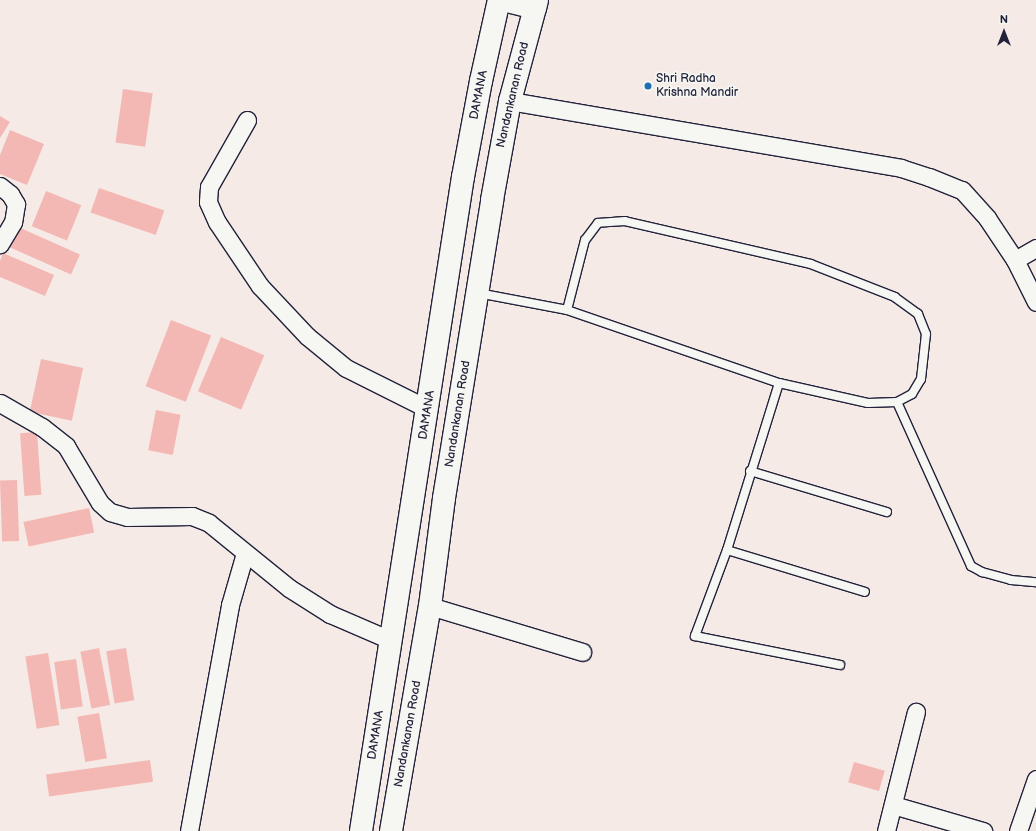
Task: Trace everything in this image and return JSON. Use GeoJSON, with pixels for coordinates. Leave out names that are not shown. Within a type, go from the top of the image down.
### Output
{"type":"FeatureCollection","features":[{"type":"Feature","properties":{"kind":"main road","name":"DAMANA"},"geometry":{"type":"LineString","coordinates":[[361,831],[464,177],[481,81],[500,0]]}},
{"type":"Feature","properties":{"kind":"main road"},"geometry":{"type":"LineString","coordinates":[[504,0],[536,4]]}},
{"type":"Feature","properties":{"kind":"main road","name":"Nandankanan Road"},"geometry":{"type":"LineString","coordinates":[[392,831],[430,606],[444,498],[510,101],[536,4]]}},
{"type":"Feature","properties":{"kind":"street"},"geometry":{"type":"LineString","coordinates":[[510,101],[901,168],[929,177],[962,190],[987,218],[1015,260],[1036,302]]}},
{"type":"Feature","properties":{"kind":"street"},"geometry":{"type":"LineString","coordinates":[[248,120],[209,187],[208,202],[217,222],[260,286],[307,336],[346,368],[428,409]]}},
{"type":"Feature","properties":{"kind":"street"},"geometry":{"type":"LineString","coordinates":[[0,186],[10,194],[16,204],[13,222],[0,244]]}},
{"type":"Feature","properties":{"kind":"street"},"geometry":{"type":"LineString","coordinates":[[1015,260],[1036,248]]}},
{"type":"Feature","properties":{"kind":"street"},"geometry":{"type":"LineString","coordinates":[[0,403],[42,427],[66,446],[100,503],[110,512],[127,517],[192,516],[209,524],[289,588],[330,614],[390,640]]}},
{"type":"Feature","properties":{"kind":"street"},"geometry":{"type":"LineString","coordinates":[[189,831],[230,605],[245,553]]}},
{"type":"Feature","properties":{"kind":"street"},"geometry":{"type":"LineString","coordinates":[[430,606],[582,652]]}},
{"type":"Feature","properties":{"kind":"street"},"geometry":{"type":"LineString","coordinates":[[886,831],[916,712]]}},
{"type":"Feature","properties":{"kind":"street"},"geometry":{"type":"LineString","coordinates":[[1018,831],[1036,779]]}},
{"type":"Feature","properties":{"kind":"street"},"geometry":{"type":"LineString","coordinates":[[893,805],[983,831]]}},
{"type":"Feature","properties":{"kind":"lane"},"geometry":{"type":"LineString","coordinates":[[478,293],[567,310],[779,383],[868,403],[897,402],[912,394],[921,379],[926,334],[918,314],[896,297],[811,264],[624,221],[598,223],[585,240],[567,310]]}},
{"type":"Feature","properties":{"kind":"lane"},"geometry":{"type":"LineString","coordinates":[[779,383],[750,471],[727,550],[695,636],[840,665]]}},
{"type":"Feature","properties":{"kind":"lane"},"geometry":{"type":"LineString","coordinates":[[897,402],[971,566],[982,572],[1011,580],[1036,582]]}},
{"type":"Feature","properties":{"kind":"lane"},"geometry":{"type":"LineString","coordinates":[[750,471],[887,512]]}},
{"type":"Feature","properties":{"kind":"lane"},"geometry":{"type":"LineString","coordinates":[[727,550],[865,592]]}},
{"type":"Feature","properties":{"kind":"building"},"geometry":{"type":"Polygon","coordinates":[[[123,89],[153,93],[145,147],[115,142],[123,89]]]}},
{"type":"Feature","properties":{"kind":"building"},"geometry":{"type":"Polygon","coordinates":[[[0,116],[10,122],[0,138],[0,116]]]}},
{"type":"Feature","properties":{"kind":"building"},"geometry":{"type":"Polygon","coordinates":[[[10,130],[44,144],[27,185],[0,174],[0,155],[10,130]]]}},
{"type":"Feature","properties":{"kind":"building"},"geometry":{"type":"Polygon","coordinates":[[[99,188],[164,210],[156,235],[91,213],[99,188]]]}},
{"type":"Feature","properties":{"kind":"building"},"geometry":{"type":"Polygon","coordinates":[[[46,191],[81,205],[67,240],[32,226],[46,191]]]}},
{"type":"Feature","properties":{"kind":"building"},"geometry":{"type":"Polygon","coordinates":[[[16,226],[80,254],[71,275],[7,246],[16,226]]]}},
{"type":"Feature","properties":{"kind":"building"},"geometry":{"type":"Polygon","coordinates":[[[3,253],[54,275],[45,296],[0,277],[0,261],[3,253]]]}},
{"type":"Feature","properties":{"kind":"building"},"geometry":{"type":"Polygon","coordinates":[[[171,320],[211,335],[186,402],[146,386],[171,320]]]}},
{"type":"Feature","properties":{"kind":"building"},"geometry":{"type":"Polygon","coordinates":[[[221,337],[264,355],[241,410],[198,391],[221,337]]]}},
{"type":"Feature","properties":{"kind":"building"},"geometry":{"type":"Polygon","coordinates":[[[41,359],[83,368],[72,421],[30,412],[41,359]]]}},
{"type":"Feature","properties":{"kind":"building"},"geometry":{"type":"Polygon","coordinates":[[[156,410],[181,415],[173,455],[148,450],[156,410]]]}},
{"type":"Feature","properties":{"kind":"building"},"geometry":{"type":"Polygon","coordinates":[[[37,432],[41,495],[24,496],[20,433],[37,432]]]}},
{"type":"Feature","properties":{"kind":"building"},"geometry":{"type":"Polygon","coordinates":[[[17,480],[19,541],[2,542],[0,481],[17,480]]]}},
{"type":"Feature","properties":{"kind":"building"},"geometry":{"type":"Polygon","coordinates":[[[89,508],[94,532],[29,546],[23,522],[89,508]]]}},
{"type":"Feature","properties":{"kind":"building"},"geometry":{"type":"Polygon","coordinates":[[[99,648],[110,705],[91,709],[80,652],[99,648]]]}},
{"type":"Feature","properties":{"kind":"building"},"geometry":{"type":"Polygon","coordinates":[[[126,648],[134,700],[115,703],[106,651],[126,648]]]}},
{"type":"Feature","properties":{"kind":"building"},"geometry":{"type":"Polygon","coordinates":[[[48,653],[59,725],[37,729],[25,657],[48,653]]]}},
{"type":"Feature","properties":{"kind":"building"},"geometry":{"type":"Polygon","coordinates":[[[76,659],[83,707],[61,710],[54,662],[76,659]]]}},
{"type":"Feature","properties":{"kind":"building"},"geometry":{"type":"Polygon","coordinates":[[[99,713],[107,758],[85,762],[77,717],[99,713]]]}},
{"type":"Feature","properties":{"kind":"building"},"geometry":{"type":"Polygon","coordinates":[[[150,760],[153,782],[49,796],[46,775],[150,760]]]}},
{"type":"Feature","properties":{"kind":"building"},"geometry":{"type":"Polygon","coordinates":[[[854,762],[885,771],[879,791],[848,782],[854,762]]]}},
{"type":"Feature","properties":{"kind":"place","name":"Shri Radha Krishna Mandir"},"geometry":{"type":"Point","coordinates":[648,86]}}]}
